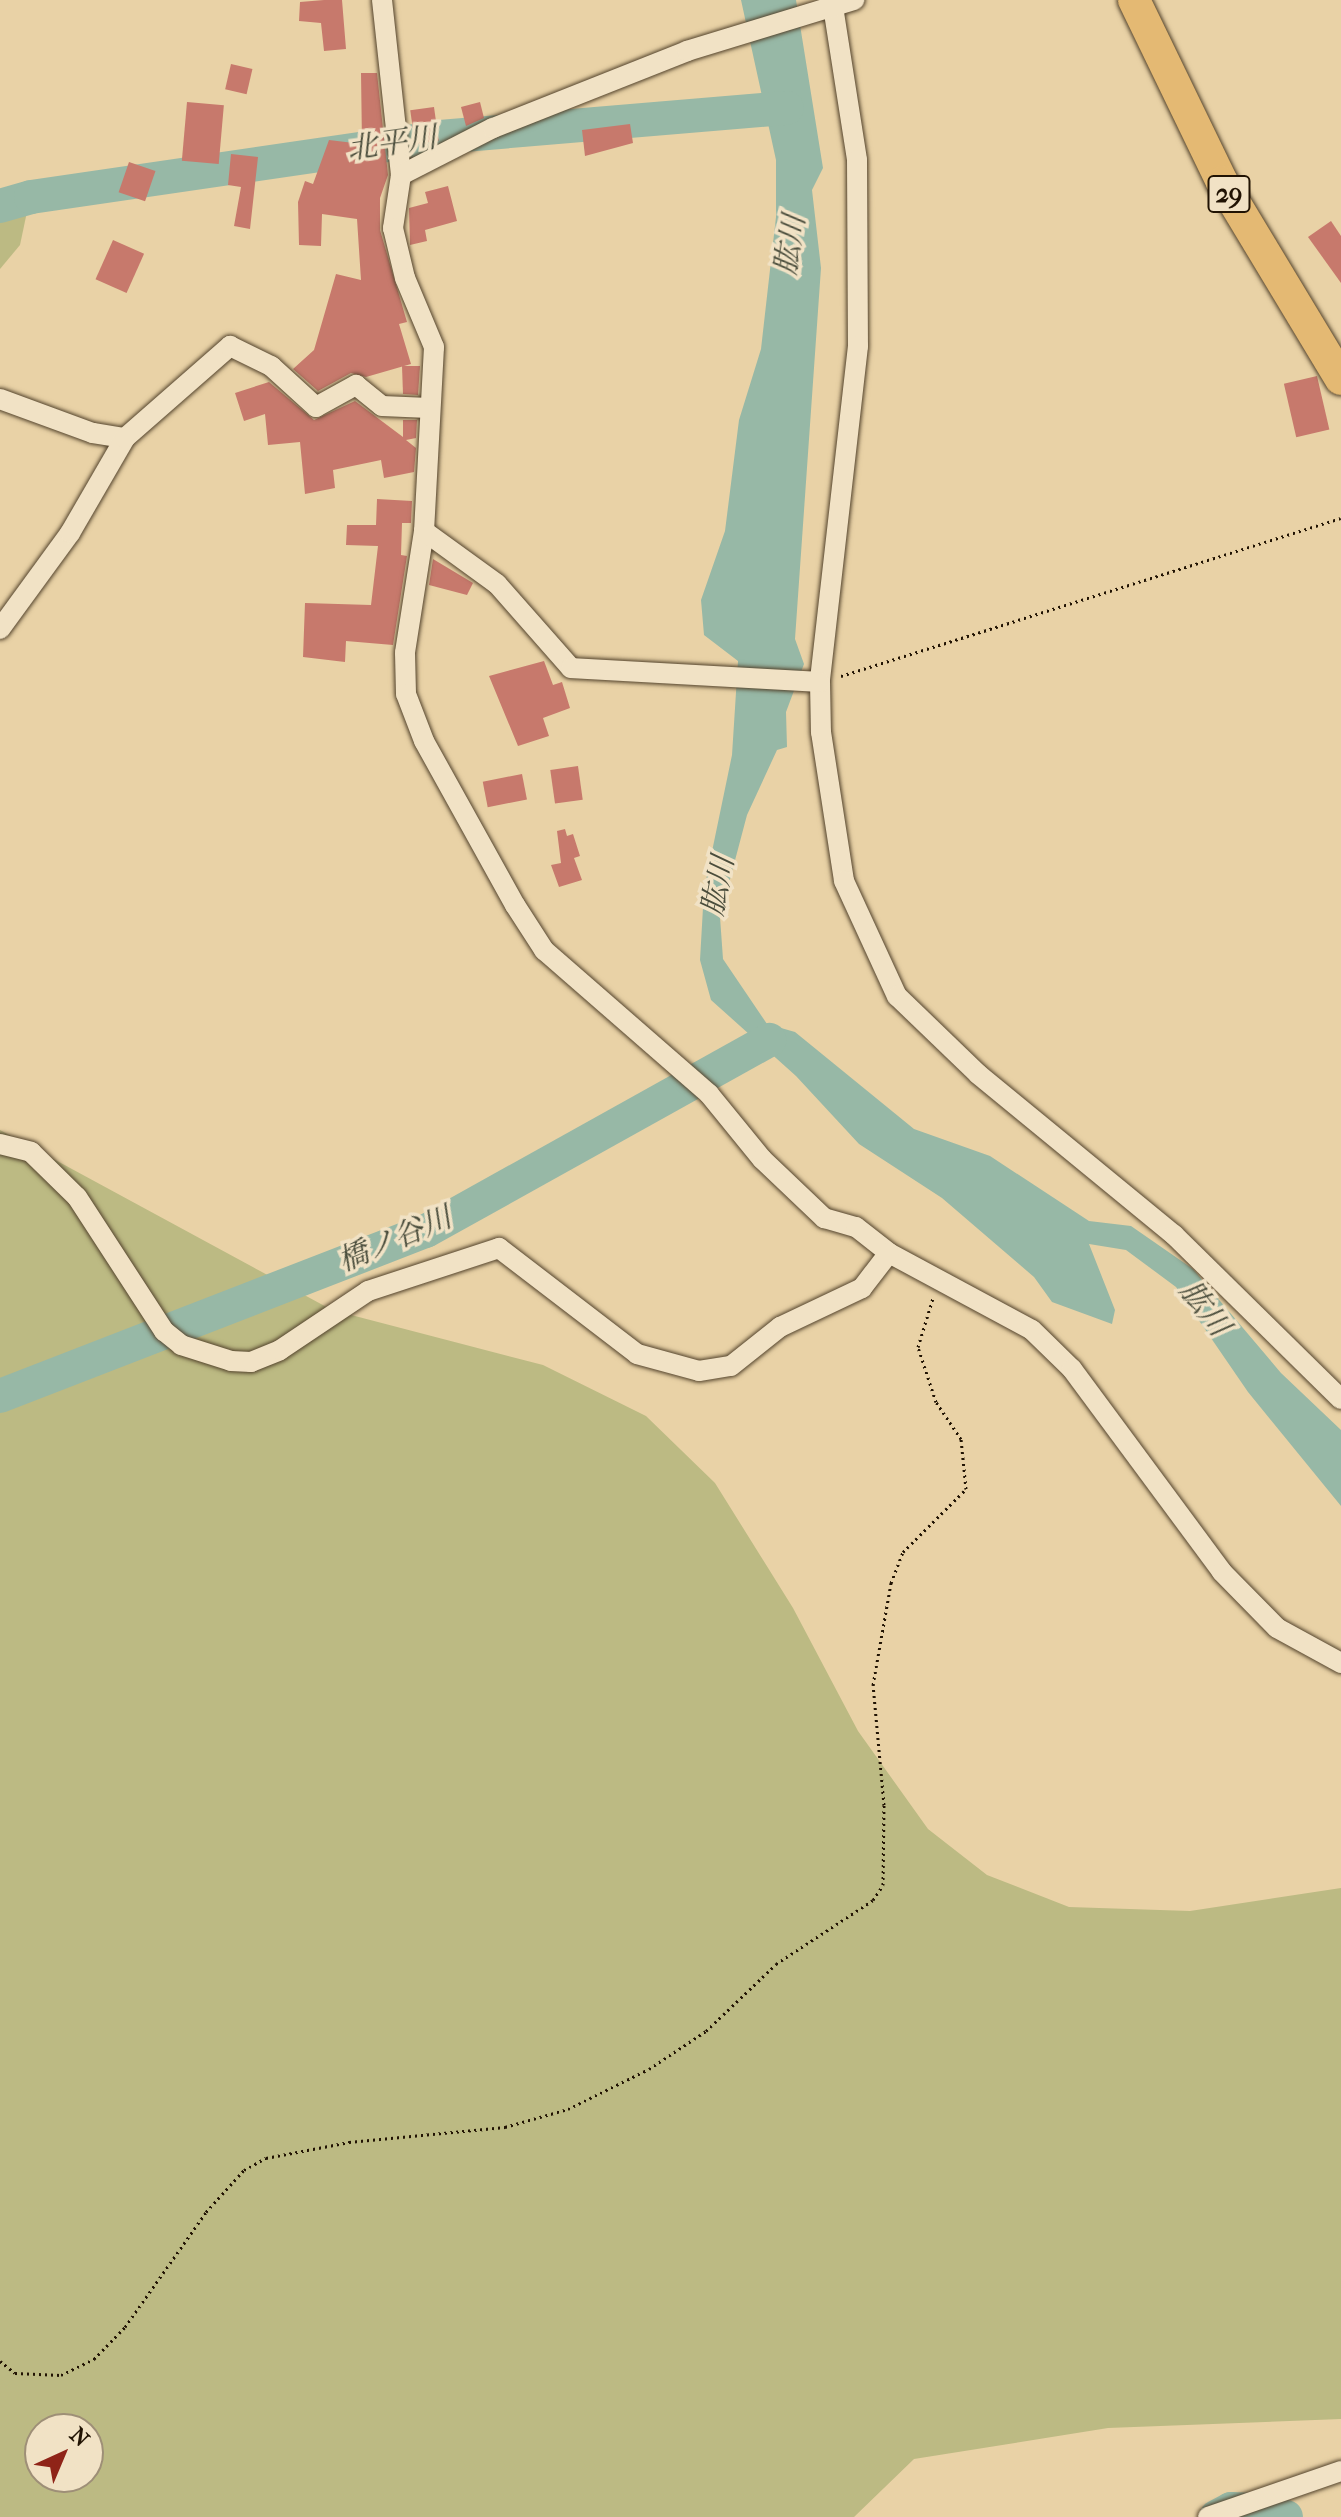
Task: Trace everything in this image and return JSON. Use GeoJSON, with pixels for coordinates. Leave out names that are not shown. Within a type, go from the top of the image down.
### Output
{"type":"FeatureCollection","features":[{"type":"Feature","properties":{"kind":"main road","name":"29"},"geometry":{"type":"LineString","coordinates":[[1134,0],[1222,182],[1341,379]]}},
{"type":"Feature","properties":{"kind":"street"},"geometry":{"type":"LineString","coordinates":[[382,0],[401,175],[393,228],[405,278],[434,347],[424,531],[405,653],[406,694],[424,741],[544,950],[709,1094],[762,1159],[824,1218],[856,1227],[889,1253],[1032,1330],[1072,1369],[1222,1572],[1277,1628],[1341,1663]]}},
{"type":"Feature","properties":{"kind":"street"},"geometry":{"type":"LineString","coordinates":[[401,175],[493,128],[687,51],[834,4],[857,160],[858,346],[814,683],[844,881],[897,996],[978,1074],[1174,1235],[1341,1399]]}},
{"type":"Feature","properties":{"kind":"street"},"geometry":{"type":"LineString","coordinates":[[0,629],[70,533],[125,438],[230,346],[271,366],[316,407],[356,385],[382,406],[429,408]]}},
{"type":"Feature","properties":{"kind":"street"},"geometry":{"type":"LineString","coordinates":[[0,399],[93,433],[125,438]]}},
{"type":"Feature","properties":{"kind":"street"},"geometry":{"type":"LineString","coordinates":[[424,531],[497,584],[571,668],[634,675],[814,683]]}},
{"type":"Feature","properties":{"kind":"street"},"geometry":{"type":"LineString","coordinates":[[0,1144],[31,1152],[77,1197],[164,1331],[181,1345],[231,1361],[251,1362],[280,1350],[368,1291],[499,1248],[637,1354],[699,1371],[731,1366],[780,1327],[862,1288],[889,1253]]}},
{"type":"Feature","properties":{"kind":"street"},"geometry":{"type":"LineString","coordinates":[[1208,2517],[1341,2471]]}},
{"type":"Feature","properties":{"kind":"path"},"geometry":{"type":"LineString","coordinates":[[814,683],[1341,518]]}},
{"type":"Feature","properties":{"kind":"path"},"geometry":{"type":"LineString","coordinates":[[0,2361],[15,2373],[61,2375],[94,2359],[125,2327],[206,2212],[244,2170],[266,2158],[349,2142],[505,2127],[583,2103],[649,2069],[706,2031],[776,1964],[873,1900],[883,1885],[884,1805],[873,1685],[891,1583],[903,1552],[966,1489],[961,1439],[936,1402],[918,1347],[939,1279]]}},
{"type":"Feature","properties":{"kind":"shaded area"},"geometry":{"type":"Polygon","coordinates":[[[0,189],[11,190],[28,207],[20,245],[0,269],[0,189]]]}},
{"type":"Feature","properties":{"kind":"shaded area"},"geometry":{"type":"Polygon","coordinates":[[[0,1130],[332,1310],[543,1365],[646,1416],[715,1483],[793,1608],[858,1731],[928,1829],[987,1875],[1069,1907],[1190,1911],[1341,1888],[1341,2419],[1108,2428],[914,2459],[854,2517],[0,2517],[0,1130]]]}},
{"type":"Feature","properties":{"kind":"water","name":"肱川"},"geometry":{"type":"Polygon","coordinates":[[[741,0],[796,0],[823,168],[812,190],[821,268],[795,639],[804,664],[786,712],[787,747],[777,750],[747,815],[720,917],[723,959],[767,1024],[795,1032],[914,1129],[990,1156],[1089,1221],[1131,1226],[1193,1269],[1281,1373],[1341,1430],[1341,1506],[1248,1392],[1176,1287],[1126,1250],[1089,1244],[1115,1310],[1112,1324],[1052,1302],[1034,1277],[942,1198],[859,1144],[796,1076],[711,1000],[700,960],[704,890],[732,755],[738,661],[704,635],[701,600],[725,531],[739,420],[761,349],[776,217],[776,160],[741,0]]]}},
{"type":"Feature","properties":{"kind":"building"},"geometry":{"type":"Polygon","coordinates":[[[342,0],[346,49],[324,51],[321,23],[299,21],[300,2],[342,0]]]}},
{"type":"Feature","properties":{"kind":"building"},"geometry":{"type":"Polygon","coordinates":[[[231,64],[252,69],[247,94],[225,89],[231,64]]]}},
{"type":"Feature","properties":{"kind":"building"},"geometry":{"type":"Polygon","coordinates":[[[361,73],[377,73],[388,175],[380,198],[380,230],[407,322],[399,324],[411,364],[366,377],[351,373],[318,391],[293,369],[314,350],[336,274],[361,280],[357,219],[322,214],[321,246],[299,245],[298,202],[305,181],[313,184],[329,140],[362,144],[361,73]]]}},
{"type":"Feature","properties":{"kind":"building"},"geometry":{"type":"Polygon","coordinates":[[[187,102],[224,105],[219,164],[182,161],[187,102]]]}},
{"type":"Feature","properties":{"kind":"building"},"geometry":{"type":"Polygon","coordinates":[[[480,102],[484,118],[466,126],[461,107],[480,102]]]}},
{"type":"Feature","properties":{"kind":"building"},"geometry":{"type":"Polygon","coordinates":[[[434,107],[439,141],[415,144],[410,110],[434,107]]]}},
{"type":"Feature","properties":{"kind":"building"},"geometry":{"type":"Polygon","coordinates":[[[630,124],[633,143],[585,156],[582,130],[630,124]]]}},
{"type":"Feature","properties":{"kind":"building"},"geometry":{"type":"Polygon","coordinates":[[[231,154],[258,157],[250,229],[234,226],[241,187],[228,185],[231,154]]]}},
{"type":"Feature","properties":{"kind":"building"},"geometry":{"type":"Polygon","coordinates":[[[129,162],[155,171],[145,201],[119,192],[129,162]]]}},
{"type":"Feature","properties":{"kind":"building"},"geometry":{"type":"Polygon","coordinates":[[[448,186],[457,221],[425,230],[427,241],[410,245],[409,208],[428,203],[425,192],[448,186]]]}},
{"type":"Feature","properties":{"kind":"building"},"geometry":{"type":"Polygon","coordinates":[[[1331,221],[1341,236],[1341,283],[1308,237],[1331,221]]]}},
{"type":"Feature","properties":{"kind":"building"},"geometry":{"type":"Polygon","coordinates":[[[113,240],[144,254],[127,293],[96,279],[113,240]]]}},
{"type":"Feature","properties":{"kind":"building"},"geometry":{"type":"Polygon","coordinates":[[[402,366],[420,366],[418,395],[403,394],[402,366]]]}},
{"type":"Feature","properties":{"kind":"building"},"geometry":{"type":"Polygon","coordinates":[[[1317,376],[1329,430],[1296,437],[1284,384],[1317,376]]]}},
{"type":"Feature","properties":{"kind":"building"},"geometry":{"type":"Polygon","coordinates":[[[269,382],[314,420],[355,401],[403,437],[403,420],[417,420],[416,438],[406,440],[416,448],[414,472],[384,478],[381,460],[333,470],[335,488],[305,494],[300,442],[268,445],[265,414],[244,421],[235,393],[269,382]]]}},
{"type":"Feature","properties":{"kind":"building"},"geometry":{"type":"Polygon","coordinates":[[[377,499],[412,501],[411,523],[402,523],[401,555],[407,556],[393,645],[346,641],[345,662],[303,657],[305,603],[371,605],[378,546],[346,545],[347,525],[376,525],[377,499]]]}},
{"type":"Feature","properties":{"kind":"building"},"geometry":{"type":"Polygon","coordinates":[[[433,559],[473,583],[467,595],[429,585],[433,559]]]}},
{"type":"Feature","properties":{"kind":"building"},"geometry":{"type":"Polygon","coordinates":[[[544,661],[553,685],[562,682],[570,708],[543,718],[549,736],[518,746],[489,676],[544,661]]]}},
{"type":"Feature","properties":{"kind":"building"},"geometry":{"type":"Polygon","coordinates":[[[578,766],[583,800],[555,804],[550,770],[578,766]]]}},
{"type":"Feature","properties":{"kind":"building"},"geometry":{"type":"Polygon","coordinates":[[[522,774],[527,800],[488,807],[483,782],[522,774]]]}},
{"type":"Feature","properties":{"kind":"building"},"geometry":{"type":"Polygon","coordinates":[[[565,829],[567,836],[573,834],[580,856],[574,858],[582,880],[559,887],[551,865],[561,863],[557,831],[565,829]]]}},
{"type":"Feature","properties":{"kind":"waterway","name":"北平川"},"geometry":{"type":"LineString","coordinates":[[0,206],[31,197],[440,137],[787,108]]}},
{"type":"Feature","properties":{"kind":"waterway","name":"橋ノ谷川"},"geometry":{"type":"LineString","coordinates":[[0,1396],[426,1231],[769,1040]]}},
{"type":"Feature","properties":{"kind":"waterway"},"geometry":{"type":"LineString","coordinates":[[1216,2517],[1231,2509],[1265,2510],[1286,2517]]}}]}
